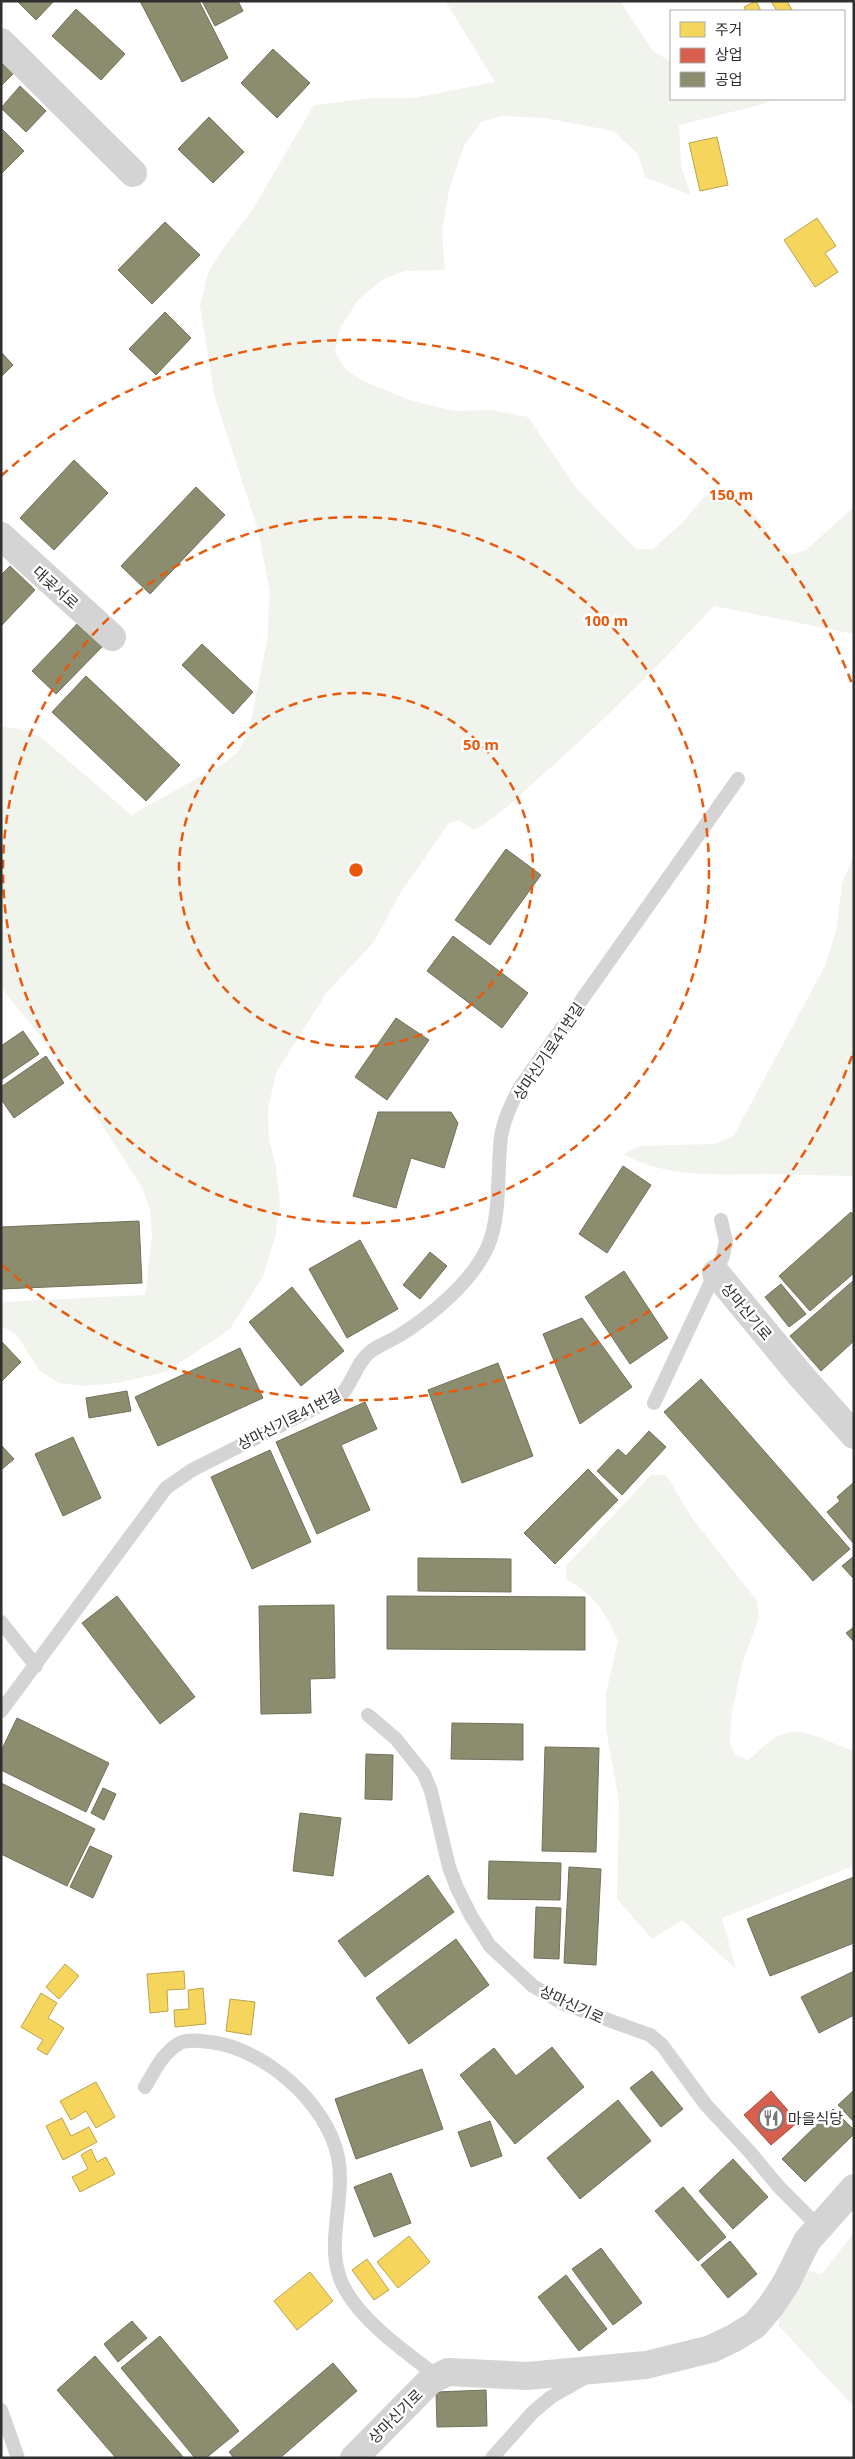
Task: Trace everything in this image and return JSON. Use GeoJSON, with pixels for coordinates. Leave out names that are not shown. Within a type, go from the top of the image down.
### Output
{"type":"FeatureCollection","features":[{"type":"Feature","properties":{"kind":"street"},"geometry":{"type":"LineString","coordinates":[[1,42],[133,173]]}},
{"type":"Feature","properties":{"kind":"street","name":"대곶서로"},"geometry":{"type":"LineString","coordinates":[[1,536],[112,637]]}},
{"type":"Feature","properties":{"kind":"street","name":"상마신기로"},"geometry":{"type":"LineString","coordinates":[[716,1273],[800,1376],[854,1435]]}},
{"type":"Feature","properties":{"kind":"street"},"geometry":{"type":"LineString","coordinates":[[437,2376],[457,2371],[476,2375],[527,2376],[599,2369],[646,2364],[710,2349],[741,2334],[755,2324],[771,2306],[807,2241],[818,2226],[854,2188]]}},
{"type":"Feature","properties":{"kind":"street","name":"상마신기로"},"geometry":{"type":"LineString","coordinates":[[354,2458],[437,2376]]}},
{"type":"Feature","properties":{"kind":"lane","name":"상마신기로41번길"},"geometry":{"type":"LineString","coordinates":[[1,1711],[171,1483],[192,1470],[340,1395],[348,1387],[359,1364],[370,1352],[435,1311],[478,1263],[488,1246],[493,1222],[501,1136],[505,1121],[520,1087],[738,779]]}},
{"type":"Feature","properties":{"kind":"lane"},"geometry":{"type":"LineString","coordinates":[[716,1273],[726,1241],[720,1220]]}},
{"type":"Feature","properties":{"kind":"lane","name":"상마신기로"},"geometry":{"type":"LineString","coordinates":[[654,1403],[716,1273]]}},
{"type":"Feature","properties":{"kind":"lane"},"geometry":{"type":"LineString","coordinates":[[1,1622],[36,1666]]}},
{"type":"Feature","properties":{"kind":"lane","name":"상마신기로"},"geometry":{"type":"LineString","coordinates":[[368,1715],[396,1740],[424,1774],[431,1791],[449,1866],[457,1888],[471,1916],[490,1946],[533,1986],[564,2004],[650,2035],[662,2045],[706,2105],[750,2151],[779,2187],[818,2226]]}},
{"type":"Feature","properties":{"kind":"lane","name":"상마신기로"},"geometry":{"type":"LineString","coordinates":[[145,2087],[169,2050],[182,2042],[198,2041],[219,2043],[251,2054],[284,2077],[307,2099],[332,2140],[338,2158],[339,2180],[334,2251],[339,2275],[346,2291],[377,2326],[437,2376]]}},
{"type":"Feature","properties":{"kind":"lane"},"geometry":{"type":"LineString","coordinates":[[492,2458],[513,2432],[551,2396],[599,2369]]}},
{"type":"Feature","properties":{"kind":"lane"},"geometry":{"type":"LineString","coordinates":[[1,2410],[18,2458]]}},
{"type":"Feature","properties":{"kind":"shaded area"},"geometry":{"type":"Polygon","coordinates":[[[620,1],[653,51],[670,61],[670,100],[772,100],[764,104],[679,125],[681,166],[691,195],[645,177],[638,154],[613,131],[545,118],[502,116],[481,122],[464,146],[449,190],[442,230],[445,270],[405,271],[382,280],[358,300],[340,328],[335,352],[345,369],[361,380],[410,400],[454,411],[491,410],[528,417],[576,488],[636,549],[653,549],[682,523],[705,496],[716,490],[729,491],[742,500],[763,525],[776,546],[790,555],[806,550],[854,507],[854,634],[714,606],[609,714],[501,812],[474,830],[459,820],[449,823],[401,892],[373,943],[327,992],[276,1073],[268,1109],[269,1139],[276,1166],[280,1202],[276,1234],[263,1276],[230,1329],[166,1372],[117,1383],[85,1386],[58,1383],[39,1370],[16,1334],[1,1326],[1,1302],[145,1295],[152,1237],[150,1211],[143,1189],[66,1068],[1,987],[1,726],[24,730],[42,738],[131,815],[225,763],[238,752],[249,731],[267,641],[270,592],[258,530],[215,398],[200,305],[208,273],[222,250],[251,212],[314,105],[372,98],[413,98],[495,82],[446,2],[620,1]]]}},
{"type":"Feature","properties":{"kind":"shaded area"},"geometry":{"type":"Polygon","coordinates":[[[854,855],[854,1176],[694,1173],[658,1168],[624,1154],[640,1146],[715,1144],[734,1135],[825,966],[836,931],[842,883],[854,855]]]}},
{"type":"Feature","properties":{"kind":"shaded area"},"geometry":{"type":"Polygon","coordinates":[[[651,1475],[666,1475],[692,1518],[757,1601],[759,1617],[742,1664],[731,1717],[730,1743],[735,1754],[748,1760],[776,1738],[786,1733],[794,1732],[812,1735],[854,1750],[854,1866],[722,1918],[736,1969],[682,1920],[652,1939],[617,1899],[619,1801],[606,1729],[606,1694],[618,1641],[598,1605],[585,1592],[566,1579],[567,1565],[651,1475]]]}},
{"type":"Feature","properties":{"kind":"shaded area"},"geometry":{"type":"Polygon","coordinates":[[[854,2232],[854,2407],[779,2326],[779,2319],[803,2274],[811,2271],[819,2274],[824,2272],[854,2232]]]}},
{"type":"Feature","properties":{"kind":"building: 주거"},"geometry":{"type":"Polygon","coordinates":[[[756,1],[760,10],[746,10],[744,7],[756,1]]]}},
{"type":"Feature","properties":{"kind":"building: 주거"},"geometry":{"type":"Polygon","coordinates":[[[771,1],[787,1],[792,10],[776,10],[771,1]]]}},
{"type":"Feature","properties":{"kind":"building: 주거"},"geometry":{"type":"Polygon","coordinates":[[[717,137],[728,185],[700,191],[689,143],[717,137]]]}},
{"type":"Feature","properties":{"kind":"building: 주거"},"geometry":{"type":"Polygon","coordinates":[[[817,218],[836,246],[825,253],[838,272],[815,287],[784,240],[817,218]]]}},
{"type":"Feature","properties":{"kind":"building: 주거"},"geometry":{"type":"Polygon","coordinates":[[[65,1964],[79,1976],[59,1999],[46,1987],[65,1964]]]}},
{"type":"Feature","properties":{"kind":"building: 주거"},"geometry":{"type":"Polygon","coordinates":[[[184,1971],[185,1989],[167,1990],[168,2011],[150,2013],[147,1974],[184,1971]]]}},
{"type":"Feature","properties":{"kind":"building: 주거"},"geometry":{"type":"Polygon","coordinates":[[[203,1988],[206,2024],[175,2027],[174,2010],[189,2009],[188,1990],[203,1988]]]}},
{"type":"Feature","properties":{"kind":"building: 주거"},"geometry":{"type":"Polygon","coordinates":[[[41,1993],[57,2003],[48,2018],[64,2028],[47,2055],[37,2049],[43,2040],[21,2027],[41,1993]]]}},
{"type":"Feature","properties":{"kind":"building: 주거"},"geometry":{"type":"Polygon","coordinates":[[[230,1999],[255,2002],[251,2035],[226,2031],[230,1999]]]}},
{"type":"Feature","properties":{"kind":"building: 주거"},"geometry":{"type":"Polygon","coordinates":[[[96,2082],[115,2117],[96,2128],[86,2111],[71,2120],[60,2101],[96,2082]]]}},
{"type":"Feature","properties":{"kind":"building: 주거"},"geometry":{"type":"Polygon","coordinates":[[[62,2118],[71,2136],[89,2127],[97,2142],[63,2160],[46,2126],[62,2118]]]}},
{"type":"Feature","properties":{"kind":"building: 주거"},"geometry":{"type":"Polygon","coordinates":[[[91,2149],[97,2162],[106,2157],[115,2174],[80,2192],[72,2177],[88,2169],[81,2155],[91,2149]]]}},
{"type":"Feature","properties":{"kind":"building: 주거"},"geometry":{"type":"Polygon","coordinates":[[[409,2236],[430,2262],[398,2288],[377,2262],[409,2236]]]}},
{"type":"Feature","properties":{"kind":"building: 주거"},"geometry":{"type":"Polygon","coordinates":[[[367,2259],[389,2290],[374,2300],[352,2270],[367,2259]]]}},
{"type":"Feature","properties":{"kind":"building: 주거"},"geometry":{"type":"Polygon","coordinates":[[[310,2272],[333,2301],[297,2330],[274,2301],[310,2272]]]}},
{"type":"Feature","properties":{"kind":"building: 상업","name":"마을식당"},"geometry":{"type":"Polygon","coordinates":[[[771,2091],[798,2122],[771,2145],[744,2115],[771,2091]]]}},
{"type":"Feature","properties":{"kind":"building: 공업"},"geometry":{"type":"Polygon","coordinates":[[[17,1],[54,1],[36,20],[17,1]]]}},
{"type":"Feature","properties":{"kind":"building: 공업"},"geometry":{"type":"Polygon","coordinates":[[[140,1],[199,1],[228,58],[182,82],[140,1]]]}},
{"type":"Feature","properties":{"kind":"building: 공업"},"geometry":{"type":"Polygon","coordinates":[[[202,1],[238,1],[243,11],[215,26],[202,1]]]}},
{"type":"Feature","properties":{"kind":"building: 공업"},"geometry":{"type":"Polygon","coordinates":[[[76,9],[125,54],[101,80],[52,36],[76,9]]]}},
{"type":"Feature","properties":{"kind":"building: 공업"},"geometry":{"type":"Polygon","coordinates":[[[273,49],[310,83],[277,118],[241,83],[273,49]]]}},
{"type":"Feature","properties":{"kind":"building: 공업"},"geometry":{"type":"Polygon","coordinates":[[[1,51],[19,68],[1,86],[1,51]]]}},
{"type":"Feature","properties":{"kind":"building: 공업"},"geometry":{"type":"Polygon","coordinates":[[[20,86],[46,111],[26,132],[1,108],[20,86]]]}},
{"type":"Feature","properties":{"kind":"building: 공업"},"geometry":{"type":"Polygon","coordinates":[[[209,117],[244,152],[213,183],[178,149],[209,117]]]}},
{"type":"Feature","properties":{"kind":"building: 공업"},"geometry":{"type":"Polygon","coordinates":[[[1,128],[24,151],[1,174],[1,128]]]}},
{"type":"Feature","properties":{"kind":"building: 공업"},"geometry":{"type":"Polygon","coordinates":[[[165,222],[200,255],[152,304],[118,270],[165,222]]]}},
{"type":"Feature","properties":{"kind":"building: 공업"},"geometry":{"type":"Polygon","coordinates":[[[165,312],[191,338],[156,375],[129,349],[165,312]]]}},
{"type":"Feature","properties":{"kind":"building: 공업"},"geometry":{"type":"Polygon","coordinates":[[[1,352],[13,365],[1,377],[1,352]]]}},
{"type":"Feature","properties":{"kind":"building: 공업"},"geometry":{"type":"Polygon","coordinates":[[[74,460],[108,493],[54,550],[20,518],[74,460]]]}},
{"type":"Feature","properties":{"kind":"building: 공업"},"geometry":{"type":"Polygon","coordinates":[[[196,487],[225,515],[150,594],[121,566],[196,487]]]}},
{"type":"Feature","properties":{"kind":"building: 공업"},"geometry":{"type":"Polygon","coordinates":[[[10,566],[35,590],[1,626],[1,575],[10,566]]]}},
{"type":"Feature","properties":{"kind":"building: 공업"},"geometry":{"type":"Polygon","coordinates":[[[77,624],[102,647],[56,694],[32,671],[77,624]]]}},
{"type":"Feature","properties":{"kind":"building: 공업"},"geometry":{"type":"Polygon","coordinates":[[[202,644],[253,692],[233,714],[182,665],[202,644]]]}},
{"type":"Feature","properties":{"kind":"building: 공업"},"geometry":{"type":"Polygon","coordinates":[[[86,676],[180,765],[146,801],[52,712],[86,676]]]}},
{"type":"Feature","properties":{"kind":"building: 공업"},"geometry":{"type":"Polygon","coordinates":[[[506,849],[541,875],[490,945],[455,920],[506,849]]]}},
{"type":"Feature","properties":{"kind":"building: 공업"},"geometry":{"type":"Polygon","coordinates":[[[453,936],[528,993],[502,1028],[427,971],[453,936]]]}},
{"type":"Feature","properties":{"kind":"building: 공업"},"geometry":{"type":"Polygon","coordinates":[[[396,1018],[429,1040],[387,1100],[355,1077],[396,1018]]]}},
{"type":"Feature","properties":{"kind":"building: 공업"},"geometry":{"type":"Polygon","coordinates":[[[23,1031],[39,1054],[1,1080],[1,1046],[23,1031]]]}},
{"type":"Feature","properties":{"kind":"building: 공업"},"geometry":{"type":"Polygon","coordinates":[[[46,1056],[64,1083],[14,1118],[1,1099],[1,1087],[46,1056]]]}},
{"type":"Feature","properties":{"kind":"building: 공업"},"geometry":{"type":"Polygon","coordinates":[[[378,1112],[451,1112],[458,1123],[444,1168],[411,1158],[396,1208],[353,1196],[378,1112]]]}},
{"type":"Feature","properties":{"kind":"building: 공업"},"geometry":{"type":"Polygon","coordinates":[[[623,1166],[651,1185],[607,1253],[579,1234],[623,1166]]]}},
{"type":"Feature","properties":{"kind":"building: 공업"},"geometry":{"type":"Polygon","coordinates":[[[851,1212],[854,1215],[854,1273],[810,1311],[779,1276],[851,1212]]]}},
{"type":"Feature","properties":{"kind":"building: 공업"},"geometry":{"type":"Polygon","coordinates":[[[139,1221],[142,1283],[1,1289],[1,1227],[139,1221]]]}},
{"type":"Feature","properties":{"kind":"building: 공업"},"geometry":{"type":"Polygon","coordinates":[[[360,1240],[398,1309],[347,1338],[309,1269],[360,1240]]]}},
{"type":"Feature","properties":{"kind":"building: 공업"},"geometry":{"type":"Polygon","coordinates":[[[430,1252],[447,1266],[420,1299],[403,1285],[430,1252]]]}},
{"type":"Feature","properties":{"kind":"building: 공업"},"geometry":{"type":"Polygon","coordinates":[[[624,1271],[668,1338],[630,1364],[585,1297],[624,1271]]]}},
{"type":"Feature","properties":{"kind":"building: 공업"},"geometry":{"type":"Polygon","coordinates":[[[854,1280],[854,1341],[821,1371],[790,1336],[854,1280]]]}},
{"type":"Feature","properties":{"kind":"building: 공업"},"geometry":{"type":"Polygon","coordinates":[[[781,1284],[806,1314],[789,1327],[765,1297],[781,1284]]]}},
{"type":"Feature","properties":{"kind":"building: 공업"},"geometry":{"type":"Polygon","coordinates":[[[292,1287],[344,1351],[301,1386],[249,1322],[292,1287]]]}},
{"type":"Feature","properties":{"kind":"building: 공업"},"geometry":{"type":"Polygon","coordinates":[[[582,1318],[632,1387],[580,1424],[543,1334],[582,1318]]]}},
{"type":"Feature","properties":{"kind":"building: 공업"},"geometry":{"type":"Polygon","coordinates":[[[1,1341],[21,1362],[1,1382],[1,1341]]]}},
{"type":"Feature","properties":{"kind":"building: 공업"},"geometry":{"type":"Polygon","coordinates":[[[240,1348],[263,1398],[158,1446],[135,1397],[240,1348]]]}},
{"type":"Feature","properties":{"kind":"building: 공업"},"geometry":{"type":"Polygon","coordinates":[[[498,1363],[533,1456],[462,1483],[428,1390],[498,1363]]]}},
{"type":"Feature","properties":{"kind":"building: 공업"},"geometry":{"type":"Polygon","coordinates":[[[701,1379],[850,1549],[813,1581],[664,1412],[701,1379]]]}},
{"type":"Feature","properties":{"kind":"building: 공업"},"geometry":{"type":"Polygon","coordinates":[[[127,1391],[131,1411],[89,1418],[86,1398],[127,1391]]]}},
{"type":"Feature","properties":{"kind":"building: 공업"},"geometry":{"type":"Polygon","coordinates":[[[365,1402],[377,1429],[341,1445],[370,1510],[317,1534],[276,1442],[365,1402]]]}},
{"type":"Feature","properties":{"kind":"building: 공업"},"geometry":{"type":"Polygon","coordinates":[[[649,1431],[666,1447],[622,1495],[597,1471],[618,1449],[626,1456],[649,1431]]]}},
{"type":"Feature","properties":{"kind":"building: 공업"},"geometry":{"type":"Polygon","coordinates":[[[73,1437],[101,1498],[63,1516],[35,1454],[73,1437]]]}},
{"type":"Feature","properties":{"kind":"building: 공업"},"geometry":{"type":"Polygon","coordinates":[[[1,1445],[14,1459],[1,1470],[1,1445]]]}},
{"type":"Feature","properties":{"kind":"building: 공업"},"geometry":{"type":"Polygon","coordinates":[[[270,1450],[311,1542],[252,1569],[211,1477],[270,1450]]]}},
{"type":"Feature","properties":{"kind":"building: 공업"},"geometry":{"type":"Polygon","coordinates":[[[588,1469],[618,1500],[555,1564],[524,1533],[588,1469]]]}},
{"type":"Feature","properties":{"kind":"building: 공업"},"geometry":{"type":"Polygon","coordinates":[[[853,1483],[854,1544],[827,1512],[840,1501],[837,1497],[853,1483]]]}},
{"type":"Feature","properties":{"kind":"building: 공업"},"geometry":{"type":"Polygon","coordinates":[[[854,1556],[854,1579],[842,1566],[854,1556]]]}},
{"type":"Feature","properties":{"kind":"building: 공업"},"geometry":{"type":"Polygon","coordinates":[[[418,1558],[511,1559],[511,1592],[418,1591],[418,1558]]]}},
{"type":"Feature","properties":{"kind":"building: 공업"},"geometry":{"type":"Polygon","coordinates":[[[117,1596],[195,1697],[160,1724],[82,1623],[117,1596]]]}},
{"type":"Feature","properties":{"kind":"building: 공업"},"geometry":{"type":"Polygon","coordinates":[[[387,1596],[585,1597],[585,1650],[387,1649],[387,1596]]]}},
{"type":"Feature","properties":{"kind":"building: 공업"},"geometry":{"type":"Polygon","coordinates":[[[334,1605],[335,1678],[310,1679],[311,1713],[261,1714],[259,1606],[334,1605]]]}},
{"type":"Feature","properties":{"kind":"building: 공업"},"geometry":{"type":"Polygon","coordinates":[[[854,1627],[854,1642],[846,1633],[854,1627]]]}},
{"type":"Feature","properties":{"kind":"building: 공업"},"geometry":{"type":"Polygon","coordinates":[[[17,1718],[109,1763],[86,1812],[1,1770],[1,1751],[17,1718]]]}},
{"type":"Feature","properties":{"kind":"building: 공업"},"geometry":{"type":"Polygon","coordinates":[[[452,1723],[523,1724],[523,1760],[451,1759],[452,1723]]]}},
{"type":"Feature","properties":{"kind":"building: 공업"},"geometry":{"type":"Polygon","coordinates":[[[545,1747],[599,1748],[596,1852],[542,1851],[545,1747]]]}},
{"type":"Feature","properties":{"kind":"building: 공업"},"geometry":{"type":"Polygon","coordinates":[[[366,1754],[393,1755],[392,1800],[365,1799],[366,1754]]]}},
{"type":"Feature","properties":{"kind":"building: 공업"},"geometry":{"type":"Polygon","coordinates":[[[1,1783],[95,1829],[67,1886],[1,1854],[1,1783]]]}},
{"type":"Feature","properties":{"kind":"building: 공업"},"geometry":{"type":"Polygon","coordinates":[[[103,1788],[116,1794],[104,1820],[91,1813],[103,1788]]]}},
{"type":"Feature","properties":{"kind":"building: 공업"},"geometry":{"type":"Polygon","coordinates":[[[300,1813],[341,1818],[333,1876],[293,1871],[300,1813]]]}},
{"type":"Feature","properties":{"kind":"building: 공업"},"geometry":{"type":"Polygon","coordinates":[[[90,1846],[112,1856],[93,1898],[70,1887],[90,1846]]]}},
{"type":"Feature","properties":{"kind":"building: 공업"},"geometry":{"type":"Polygon","coordinates":[[[489,1861],[561,1863],[560,1900],[488,1899],[489,1861]]]}},
{"type":"Feature","properties":{"kind":"building: 공업"},"geometry":{"type":"Polygon","coordinates":[[[569,1867],[601,1869],[596,1965],[564,1963],[569,1867]]]}},
{"type":"Feature","properties":{"kind":"building: 공업"},"geometry":{"type":"Polygon","coordinates":[[[428,1875],[454,1912],[365,1977],[338,1941],[428,1875]]]}},
{"type":"Feature","properties":{"kind":"building: 공업"},"geometry":{"type":"Polygon","coordinates":[[[854,1877],[854,1943],[770,1976],[747,1919],[854,1877]]]}},
{"type":"Feature","properties":{"kind":"building: 공업"},"geometry":{"type":"Polygon","coordinates":[[[536,1907],[561,1908],[559,1959],[534,1958],[536,1907]]]}},
{"type":"Feature","properties":{"kind":"building: 공업"},"geometry":{"type":"Polygon","coordinates":[[[456,1939],[489,1985],[409,2044],[376,1998],[456,1939]]]}},
{"type":"Feature","properties":{"kind":"building: 공업"},"geometry":{"type":"Polygon","coordinates":[[[854,1971],[854,2015],[819,2033],[801,1997],[854,1971]]]}},
{"type":"Feature","properties":{"kind":"building: 공업"},"geometry":{"type":"Polygon","coordinates":[[[552,2047],[584,2087],[515,2144],[460,2075],[494,2048],[516,2076],[552,2047]]]}},
{"type":"Feature","properties":{"kind":"building: 공업"},"geometry":{"type":"Polygon","coordinates":[[[422,2069],[443,2129],[356,2159],[335,2099],[422,2069]]]}},
{"type":"Feature","properties":{"kind":"building: 공업"},"geometry":{"type":"Polygon","coordinates":[[[652,2071],[683,2109],[661,2127],[630,2088],[652,2071]]]}},
{"type":"Feature","properties":{"kind":"building: 공업"},"geometry":{"type":"Polygon","coordinates":[[[854,2090],[854,2122],[838,2105],[854,2090]]]}},
{"type":"Feature","properties":{"kind":"building: 공업"},"geometry":{"type":"Polygon","coordinates":[[[618,2100],[651,2141],[580,2199],[547,2158],[618,2100]]]}},
{"type":"Feature","properties":{"kind":"building: 공업"},"geometry":{"type":"Polygon","coordinates":[[[833,2109],[854,2130],[854,2134],[805,2182],[782,2159],[833,2109]]]}},
{"type":"Feature","properties":{"kind":"building: 공업"},"geometry":{"type":"Polygon","coordinates":[[[490,2121],[502,2156],[471,2167],[458,2132],[490,2121]]]}},
{"type":"Feature","properties":{"kind":"building: 공업"},"geometry":{"type":"Polygon","coordinates":[[[733,2159],[768,2197],[733,2229],[699,2191],[733,2159]]]}},
{"type":"Feature","properties":{"kind":"building: 공업"},"geometry":{"type":"Polygon","coordinates":[[[391,2173],[411,2223],[374,2237],[354,2187],[391,2173]]]}},
{"type":"Feature","properties":{"kind":"building: 공업"},"geometry":{"type":"Polygon","coordinates":[[[683,2187],[726,2237],[698,2261],[655,2211],[683,2187]]]}},
{"type":"Feature","properties":{"kind":"building: 공업"},"geometry":{"type":"Polygon","coordinates":[[[730,2241],[757,2274],[728,2298],[701,2265],[730,2241]]]}},
{"type":"Feature","properties":{"kind":"building: 공업"},"geometry":{"type":"Polygon","coordinates":[[[601,2248],[642,2303],[613,2325],[572,2269],[601,2248]]]}},
{"type":"Feature","properties":{"kind":"building: 공업"},"geometry":{"type":"Polygon","coordinates":[[[566,2275],[607,2329],[579,2351],[538,2297],[566,2275]]]}},
{"type":"Feature","properties":{"kind":"building: 공업"},"geometry":{"type":"Polygon","coordinates":[[[132,2321],[147,2338],[118,2362],[104,2344],[132,2321]]]}},
{"type":"Feature","properties":{"kind":"building: 공업"},"geometry":{"type":"Polygon","coordinates":[[[160,2336],[239,2431],[206,2458],[195,2458],[121,2368],[160,2336]]]}},
{"type":"Feature","properties":{"kind":"building: 공업"},"geometry":{"type":"Polygon","coordinates":[[[95,2356],[184,2458],[116,2458],[57,2390],[95,2356]]]}},
{"type":"Feature","properties":{"kind":"building: 공업"},"geometry":{"type":"Polygon","coordinates":[[[333,2363],[357,2391],[280,2458],[234,2458],[229,2452],[333,2363]]]}},
{"type":"Feature","properties":{"kind":"building: 공업"},"geometry":{"type":"Polygon","coordinates":[[[486,2390],[487,2426],[437,2427],[436,2392],[486,2390]]]}},
{"type":"Feature","properties":{"kind":"place","name":"마을식당"},"geometry":{"type":"Point","coordinates":[771,2118]}}]}
